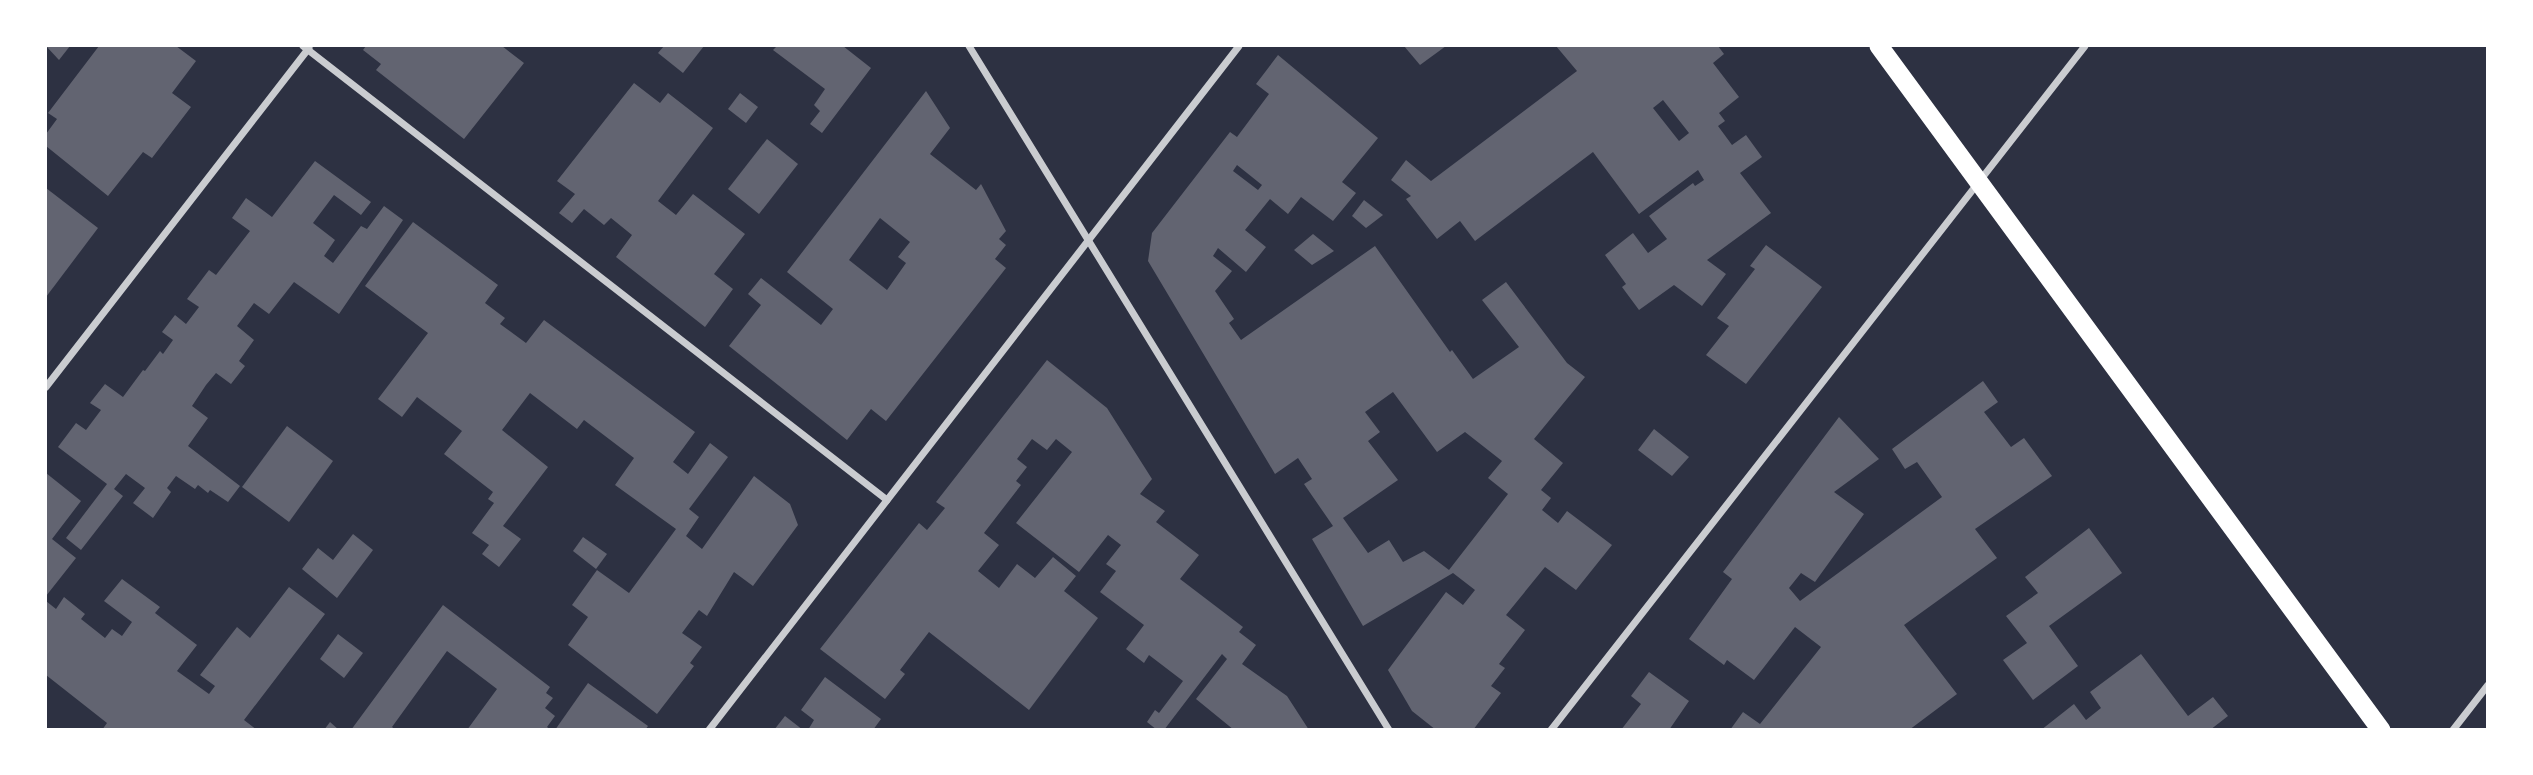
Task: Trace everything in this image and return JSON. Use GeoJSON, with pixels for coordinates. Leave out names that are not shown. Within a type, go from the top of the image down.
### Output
{"type":"FeatureCollection","features":[{"type":"Feature","properties":{"kind":"highway"},"geometry":{"type":"LineString","coordinates":[[1880,46],[1981,180],[2381,730]]}},
{"type":"Feature","properties":{"kind":"street"},"geometry":{"type":"LineString","coordinates":[[969,46],[1388,730]]}},
{"type":"Feature","properties":{"kind":"street"},"geometry":{"type":"LineString","coordinates":[[709,730],[1239,46]]}},
{"type":"Feature","properties":{"kind":"street"},"geometry":{"type":"LineString","coordinates":[[1551,730],[2085,46]]}},
{"type":"Feature","properties":{"kind":"street"},"geometry":{"type":"LineString","coordinates":[[46,387],[307,47],[887,500]]}},
{"type":"Feature","properties":{"kind":"street"},"geometry":{"type":"LineString","coordinates":[[2453,730],[2487,685]]}},
{"type":"Feature","properties":{"kind":"building"},"geometry":{"type":"Polygon","coordinates":[[[46,46],[70,46],[59,60],[46,46]]]}},
{"type":"Feature","properties":{"kind":"building"},"geometry":{"type":"Polygon","coordinates":[[[99,46],[176,46],[196,61],[172,93],[191,107],[152,158],[143,152],[108,196],[46,146],[46,134],[57,119],[48,113],[99,46]]]}},
{"type":"Feature","properties":{"kind":"building"},"geometry":{"type":"Polygon","coordinates":[[[366,46],[502,46],[524,63],[464,139],[376,70],[381,64],[363,50],[366,46]]]}},
{"type":"Feature","properties":{"kind":"building"},"geometry":{"type":"Polygon","coordinates":[[[664,46],[704,46],[683,73],[658,53],[664,46]]]}},
{"type":"Feature","properties":{"kind":"building"},"geometry":{"type":"Polygon","coordinates":[[[777,46],[843,46],[871,68],[822,133],[810,124],[820,111],[814,105],[825,89],[773,50],[777,46]]]}},
{"type":"Feature","properties":{"kind":"building"},"geometry":{"type":"Polygon","coordinates":[[[1404,46],[1446,46],[1420,65],[1404,46]]]}},
{"type":"Feature","properties":{"kind":"building"},"geometry":{"type":"Polygon","coordinates":[[[1556,46],[1718,46],[1724,54],[1713,63],[1739,97],[1719,113],[1725,121],[1718,126],[1732,145],[1746,135],[1762,157],[1740,173],[1771,213],[1707,260],[1726,274],[1702,306],[1674,285],[1639,310],[1622,287],[1626,284],[1605,255],[1633,233],[1648,253],[1667,239],[1649,216],[1693,183],[1695,186],[1704,180],[1698,170],[1639,214],[1593,152],[1475,241],[1460,221],[1437,239],[1406,199],[1411,196],[1391,180],[1406,160],[1431,181],[1577,71],[1556,46]],[[1663,100],[1653,108],[1679,141],[1689,133],[1663,100]]]}},
{"type":"Feature","properties":{"kind":"building"},"geometry":{"type":"Polygon","coordinates":[[[1278,55],[1378,138],[1342,182],[1356,193],[1333,221],[1301,197],[1288,214],[1270,199],[1245,230],[1266,247],[1246,272],[1218,248],[1213,256],[1232,271],[1215,291],[1234,319],[1229,323],[1241,340],[1375,246],[1450,352],[1452,350],[1473,379],[1519,347],[1482,300],[1506,282],[1567,363],[1585,377],[1534,439],[1563,463],[1541,490],[1551,498],[1542,510],[1558,523],[1567,511],[1612,545],[1576,590],[1545,567],[1506,615],[1525,630],[1499,664],[1505,668],[1491,686],[1501,693],[1473,730],[1436,730],[1412,711],[1388,670],[1446,592],[1463,605],[1475,590],[1453,573],[1363,626],[1312,539],[1333,526],[1304,484],[1312,479],[1298,458],[1275,474],[1148,261],[1152,233],[1230,132],[1237,137],[1269,94],[1256,84],[1278,55]],[[1237,165],[1233,171],[1258,190],[1262,185],[1237,165]],[[1393,392],[1365,412],[1380,432],[1368,441],[1398,480],[1343,518],[1368,553],[1389,540],[1403,562],[1424,551],[1449,570],[1508,494],[1488,478],[1502,461],[1465,432],[1437,452],[1393,392]]]}},
{"type":"Feature","properties":{"kind":"building"},"geometry":{"type":"Polygon","coordinates":[[[634,83],[660,103],[668,93],[713,128],[658,201],[676,215],[693,194],[745,234],[714,274],[733,289],[705,327],[616,257],[632,235],[611,218],[604,225],[584,209],[572,223],[559,213],[575,194],[557,181],[634,83]]]}},
{"type":"Feature","properties":{"kind":"building"},"geometry":{"type":"Polygon","coordinates":[[[926,91],[950,128],[930,154],[976,190],[981,184],[1006,231],[999,239],[1006,245],[995,259],[1006,268],[886,421],[871,409],[847,440],[729,346],[761,305],[748,294],[761,278],[821,325],[833,309],[787,272],[926,91]],[[880,218],[849,260],[887,290],[906,263],[898,257],[910,242],[880,218]]]}},
{"type":"Feature","properties":{"kind":"building"},"geometry":{"type":"Polygon","coordinates":[[[740,93],[758,107],[746,123],[728,109],[740,93]]]}},
{"type":"Feature","properties":{"kind":"building"},"geometry":{"type":"Polygon","coordinates":[[[767,139],[798,164],[759,214],[728,189],[767,139]]]}},
{"type":"Feature","properties":{"kind":"building"},"geometry":{"type":"Polygon","coordinates":[[[315,161],[371,202],[361,215],[334,195],[313,223],[335,240],[324,256],[333,263],[361,226],[367,229],[384,206],[403,220],[339,314],[294,282],[269,314],[254,303],[237,326],[254,340],[239,361],[245,366],[231,384],[216,373],[206,385],[192,406],[208,418],[188,446],[240,486],[228,502],[198,485],[195,489],[176,476],[167,488],[171,492],[153,518],[133,503],[145,488],[126,474],[114,489],[123,496],[81,550],[66,538],[107,484],[58,447],[76,423],[86,430],[101,410],[90,403],[105,384],[123,397],[143,370],[145,371],[160,351],[163,354],[173,340],[162,332],[175,315],[186,324],[199,307],[187,299],[209,270],[216,275],[250,231],[232,218],[246,198],[272,217],[315,161]]]}},
{"type":"Feature","properties":{"kind":"building"},"geometry":{"type":"Polygon","coordinates":[[[46,188],[98,228],[46,297],[46,188]]]}},
{"type":"Feature","properties":{"kind":"building"},"geometry":{"type":"Polygon","coordinates":[[[1364,200],[1383,215],[1366,228],[1352,216],[1364,200]]]}},
{"type":"Feature","properties":{"kind":"building"},"geometry":{"type":"Polygon","coordinates":[[[413,222],[498,285],[485,303],[505,318],[500,324],[526,343],[544,320],[695,432],[673,462],[688,474],[710,443],[728,457],[689,509],[699,517],[686,536],[702,549],[754,476],[790,504],[798,525],[753,586],[734,572],[707,616],[699,610],[682,633],[702,647],[690,663],[694,666],[657,714],[568,645],[588,617],[572,605],[597,570],[629,593],[676,529],[615,485],[634,458],[584,420],[577,429],[530,393],[502,430],[548,467],[503,526],[521,539],[499,567],[482,554],[489,545],[472,533],[494,503],[488,499],[493,492],[444,454],[462,431],[417,397],[402,417],[378,399],[428,333],[365,286],[413,222]]]}},
{"type":"Feature","properties":{"kind":"building"},"geometry":{"type":"Polygon","coordinates":[[[1313,234],[1334,251],[1312,265],[1294,250],[1313,234]]]}},
{"type":"Feature","properties":{"kind":"building"},"geometry":{"type":"Polygon","coordinates":[[[1766,245],[1822,287],[1746,384],[1706,355],[1729,326],[1717,318],[1755,269],[1750,266],[1766,245]]]}},
{"type":"Feature","properties":{"kind":"building"},"geometry":{"type":"Polygon","coordinates":[[[1047,360],[1107,408],[1152,479],[1140,494],[1165,511],[1156,522],[1199,555],[1180,579],[1243,627],[1239,632],[1256,645],[1242,664],[1287,696],[1309,730],[1234,730],[1196,699],[1227,659],[1222,654],[1164,730],[1157,730],[1147,722],[1155,710],[1159,713],[1183,681],[1149,655],[1144,663],[1126,649],[1144,625],[1100,592],[1116,571],[1106,564],[1121,545],[1108,535],[1079,572],[1016,523],[1072,452],[1056,439],[1047,450],[1032,439],[1017,459],[1027,467],[1016,481],[1021,485],[984,533],[999,545],[978,571],[999,588],[1017,564],[1035,578],[1053,557],[1076,576],[1064,591],[1098,618],[1029,710],[929,632],[900,670],[905,674],[885,699],[820,649],[919,523],[927,530],[945,508],[936,502],[1047,360]]]}},
{"type":"Feature","properties":{"kind":"building"},"geometry":{"type":"Polygon","coordinates":[[[1983,381],[1998,402],[1984,412],[2011,447],[2024,438],[2052,476],[1975,529],[1997,558],[1904,625],[1957,694],[1909,730],[1730,730],[1743,712],[1760,724],[1821,647],[1795,627],[1754,680],[1727,660],[1724,665],[1689,639],[1732,579],[1723,572],[1839,417],[1879,459],[1834,492],[1864,514],[1815,582],[1801,573],[1789,588],[1800,601],[1942,497],[1917,462],[1905,469],[1892,449],[1983,381]]]}},
{"type":"Feature","properties":{"kind":"building"},"geometry":{"type":"Polygon","coordinates":[[[287,426],[333,461],[289,522],[242,487],[287,426]]]}},
{"type":"Feature","properties":{"kind":"building"},"geometry":{"type":"Polygon","coordinates":[[[1654,429],[1689,457],[1672,476],[1638,450],[1654,429]]]}},
{"type":"Feature","properties":{"kind":"building"},"geometry":{"type":"Polygon","coordinates":[[[46,473],[81,501],[52,539],[76,558],[46,596],[46,473]]]}},
{"type":"Feature","properties":{"kind":"building"},"geometry":{"type":"Polygon","coordinates":[[[2089,528],[2122,573],[2049,626],[2078,666],[2033,700],[2003,660],[2027,643],[2006,616],[2038,593],[2025,577],[2089,528]]]}},
{"type":"Feature","properties":{"kind":"building"},"geometry":{"type":"Polygon","coordinates":[[[353,534],[373,550],[337,598],[302,569],[318,548],[333,560],[353,534]]]}},
{"type":"Feature","properties":{"kind":"building"},"geometry":{"type":"Polygon","coordinates":[[[583,537],[607,554],[596,569],[573,551],[583,537]]]}},
{"type":"Feature","properties":{"kind":"building"},"geometry":{"type":"Polygon","coordinates":[[[122,579],[160,607],[155,613],[197,645],[177,671],[209,694],[215,686],[200,675],[237,627],[250,638],[289,587],[325,614],[244,720],[257,730],[102,730],[107,723],[46,675],[46,601],[56,609],[64,597],[85,614],[81,619],[105,638],[112,629],[122,636],[132,622],[104,601],[122,579]]]}},
{"type":"Feature","properties":{"kind":"building"},"geometry":{"type":"Polygon","coordinates":[[[443,605],[550,687],[546,693],[553,698],[545,708],[555,716],[547,727],[551,730],[467,730],[497,689],[447,651],[392,727],[396,730],[351,730],[443,605]]]}},
{"type":"Feature","properties":{"kind":"building"},"geometry":{"type":"Polygon","coordinates":[[[338,634],[363,653],[344,678],[320,659],[338,634]]]}},
{"type":"Feature","properties":{"kind":"building"},"geometry":{"type":"Polygon","coordinates":[[[2141,654],[2188,716],[2213,697],[2228,716],[2210,730],[2041,730],[2074,704],[2086,720],[2101,708],[2090,692],[2141,654]]]}},
{"type":"Feature","properties":{"kind":"building"},"geometry":{"type":"Polygon","coordinates":[[[1649,672],[1689,701],[1669,730],[1621,730],[1641,704],[1631,696],[1649,672]]]}},
{"type":"Feature","properties":{"kind":"building"},"geometry":{"type":"Polygon","coordinates":[[[825,677],[881,719],[873,730],[808,730],[814,720],[801,710],[825,677]]]}},
{"type":"Feature","properties":{"kind":"building"},"geometry":{"type":"Polygon","coordinates":[[[588,683],[648,726],[645,730],[555,730],[588,683]]]}},
{"type":"Feature","properties":{"kind":"building"},"geometry":{"type":"Polygon","coordinates":[[[785,716],[803,730],[774,730],[785,716]]]}},
{"type":"Feature","properties":{"kind":"building"},"geometry":{"type":"Polygon","coordinates":[[[330,722],[339,730],[324,730],[330,722]]]}}]}
